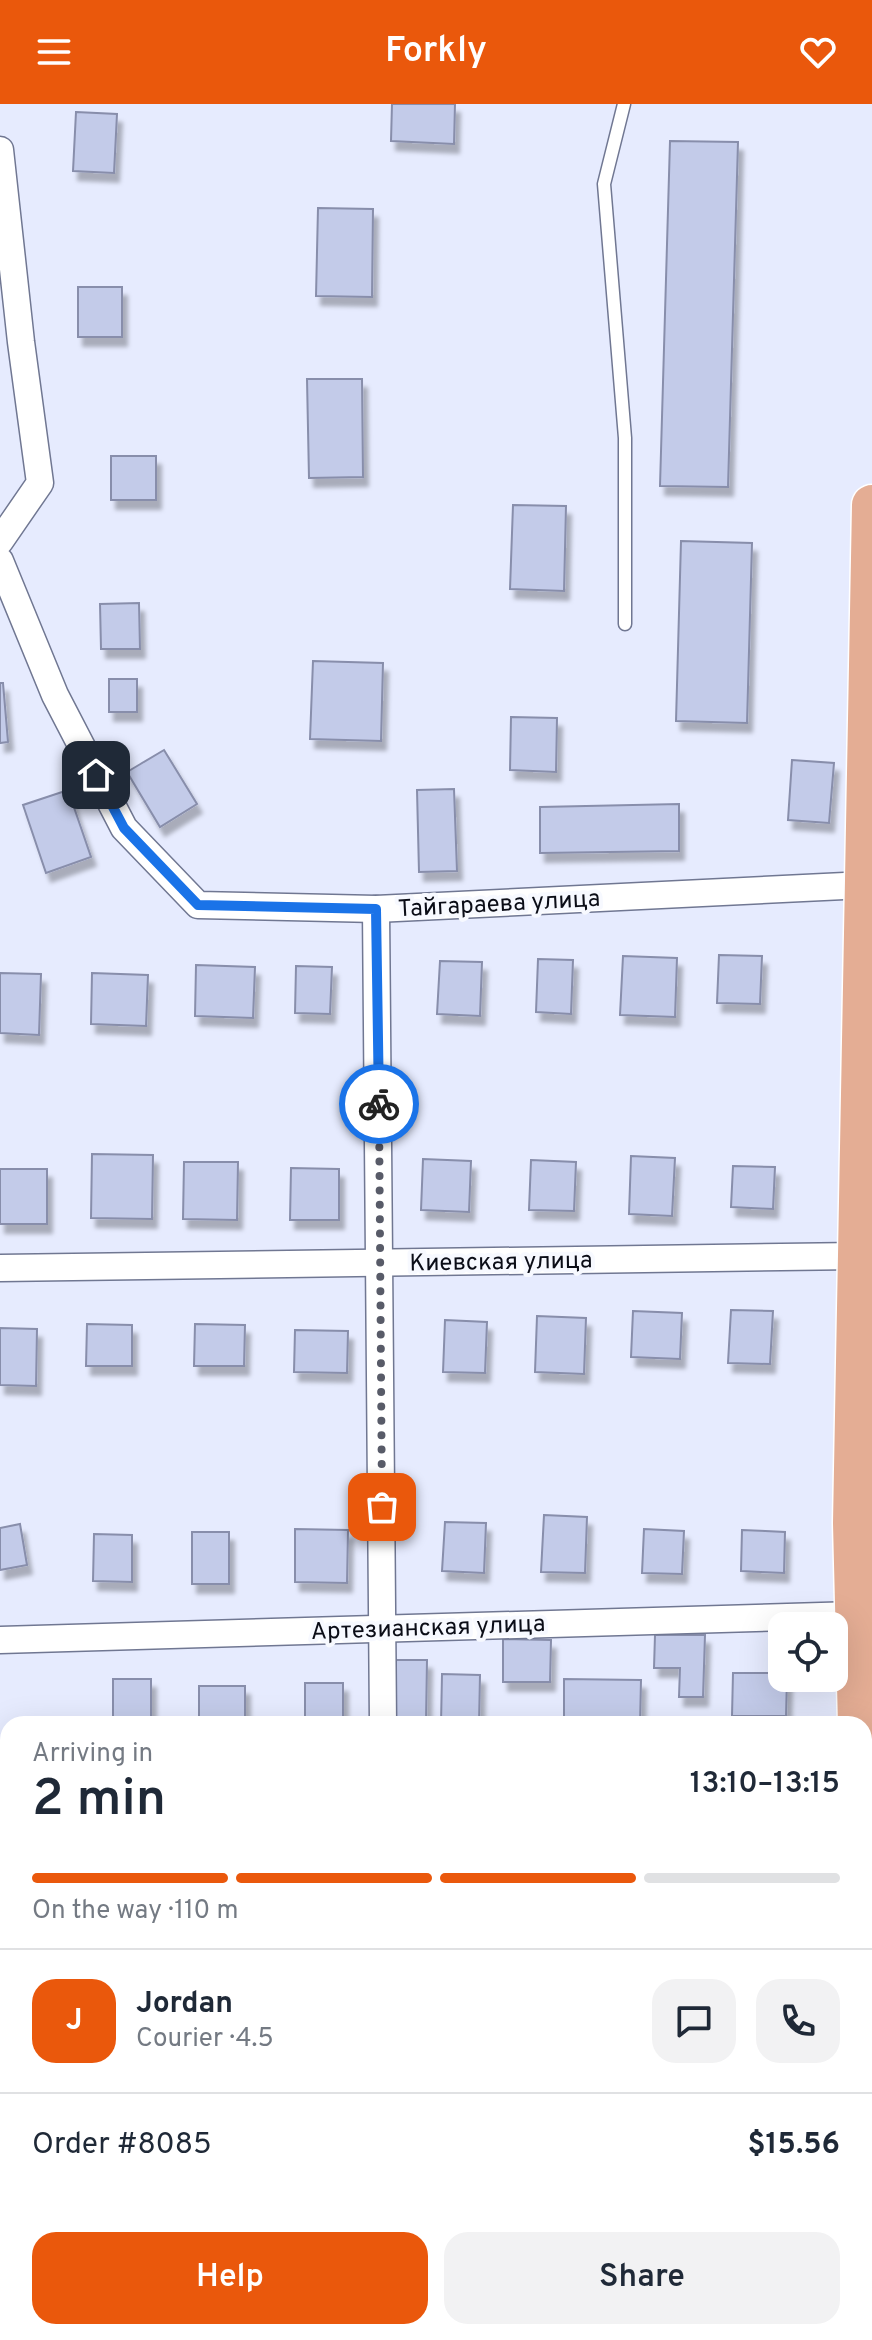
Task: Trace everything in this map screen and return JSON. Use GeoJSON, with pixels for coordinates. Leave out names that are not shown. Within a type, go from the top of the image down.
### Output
{"type":"FeatureCollection","features":[{"type":"Feature","properties":{"kind":"main road"},"geometry":{"type":"LineString","coordinates":[[858,1716],[853,1523],[872,505]]}},
{"type":"Feature","properties":{"kind":"street"},"geometry":{"type":"LineString","coordinates":[[0,150],[40,483],[0,541]]}},
{"type":"Feature","properties":{"kind":"street","name":"Тайгараева улица"},"geometry":{"type":"LineString","coordinates":[[0,561],[55,695],[124,828],[198,905],[376,909],[865,885]]}},
{"type":"Feature","properties":{"kind":"street"},"geometry":{"type":"LineString","coordinates":[[376,909],[383,1716]]}},
{"type":"Feature","properties":{"kind":"street","name":"Киевская улица"},"geometry":{"type":"LineString","coordinates":[[0,1268],[858,1256]]}},
{"type":"Feature","properties":{"kind":"street","name":"Артезианская улица"},"geometry":{"type":"LineString","coordinates":[[0,1640],[855,1615]]}},
{"type":"Feature","properties":{"kind":"lane"},"geometry":{"type":"LineString","coordinates":[[624,104],[604,184],[625,438],[625,624]]}},
{"type":"Feature","properties":{"kind":"building"},"geometry":{"type":"Polygon","coordinates":[[[392,104],[455,104],[454,144],[391,141],[392,104]]]}},
{"type":"Feature","properties":{"kind":"building"},"geometry":{"type":"Polygon","coordinates":[[[76,112],[117,114],[114,173],[73,171],[76,112]]]}},
{"type":"Feature","properties":{"kind":"building"},"geometry":{"type":"Polygon","coordinates":[[[670,141],[738,142],[728,487],[660,486],[670,141]]]}},
{"type":"Feature","properties":{"kind":"building"},"geometry":{"type":"Polygon","coordinates":[[[318,208],[373,209],[372,297],[316,296],[318,208]]]}},
{"type":"Feature","properties":{"kind":"building"},"geometry":{"type":"Polygon","coordinates":[[[78,287],[122,287],[122,337],[78,337],[78,287]]]}},
{"type":"Feature","properties":{"kind":"building"},"geometry":{"type":"Polygon","coordinates":[[[307,379],[362,379],[363,477],[309,478],[307,379]]]}},
{"type":"Feature","properties":{"kind":"building"},"geometry":{"type":"Polygon","coordinates":[[[111,456],[156,456],[156,500],[111,500],[111,456]]]}},
{"type":"Feature","properties":{"kind":"building"},"geometry":{"type":"Polygon","coordinates":[[[513,505],[566,506],[564,591],[510,589],[513,505]]]}},
{"type":"Feature","properties":{"kind":"building"},"geometry":{"type":"Polygon","coordinates":[[[681,541],[752,543],[747,723],[676,721],[681,541]]]}},
{"type":"Feature","properties":{"kind":"building"},"geometry":{"type":"Polygon","coordinates":[[[139,603],[140,649],[101,649],[100,604],[139,603]]]}},
{"type":"Feature","properties":{"kind":"building"},"geometry":{"type":"Polygon","coordinates":[[[313,661],[383,663],[381,741],[310,739],[313,661]]]}},
{"type":"Feature","properties":{"kind":"building"},"geometry":{"type":"Polygon","coordinates":[[[109,679],[137,679],[137,712],[109,712],[109,679]]]}},
{"type":"Feature","properties":{"kind":"building"},"geometry":{"type":"Polygon","coordinates":[[[0,683],[3,683],[8,742],[0,743],[0,683]]]}},
{"type":"Feature","properties":{"kind":"building"},"geometry":{"type":"Polygon","coordinates":[[[511,717],[557,718],[556,772],[510,770],[511,717]]]}},
{"type":"Feature","properties":{"kind":"building"},"geometry":{"type":"Polygon","coordinates":[[[164,750],[197,804],[160,827],[127,772],[164,750]]]}},
{"type":"Feature","properties":{"kind":"building"},"geometry":{"type":"Polygon","coordinates":[[[792,760],[834,763],[829,823],[788,820],[792,760]]]}},
{"type":"Feature","properties":{"kind":"building"},"geometry":{"type":"Polygon","coordinates":[[[454,789],[457,871],[419,872],[417,790],[454,789]]]}},
{"type":"Feature","properties":{"kind":"building"},"geometry":{"type":"Polygon","coordinates":[[[68,790],[91,857],[46,873],[23,805],[68,790]]]}},
{"type":"Feature","properties":{"kind":"building"},"geometry":{"type":"Polygon","coordinates":[[[679,804],[679,851],[540,853],[540,807],[679,804]]]}},
{"type":"Feature","properties":{"kind":"building"},"geometry":{"type":"Polygon","coordinates":[[[719,955],[762,956],[760,1004],[717,1003],[719,955]]]}},
{"type":"Feature","properties":{"kind":"building"},"geometry":{"type":"Polygon","coordinates":[[[623,956],[677,958],[675,1017],[620,1015],[623,956]]]}},
{"type":"Feature","properties":{"kind":"building"},"geometry":{"type":"Polygon","coordinates":[[[538,959],[573,960],[571,1014],[536,1012],[538,959]]]}},
{"type":"Feature","properties":{"kind":"building"},"geometry":{"type":"Polygon","coordinates":[[[440,961],[482,962],[480,1016],[437,1014],[440,961]]]}},
{"type":"Feature","properties":{"kind":"building"},"geometry":{"type":"Polygon","coordinates":[[[196,965],[255,967],[253,1018],[195,1016],[196,965]]]}},
{"type":"Feature","properties":{"kind":"building"},"geometry":{"type":"Polygon","coordinates":[[[296,966],[332,967],[330,1014],[295,1013],[296,966]]]}},
{"type":"Feature","properties":{"kind":"building"},"geometry":{"type":"Polygon","coordinates":[[[0,973],[41,974],[39,1035],[0,1033],[0,973]]]}},
{"type":"Feature","properties":{"kind":"building"},"geometry":{"type":"Polygon","coordinates":[[[92,973],[148,975],[146,1026],[91,1024],[92,973]]]}},
{"type":"Feature","properties":{"kind":"building"},"geometry":{"type":"Polygon","coordinates":[[[92,1154],[153,1155],[152,1219],[91,1218],[92,1154]]]}},
{"type":"Feature","properties":{"kind":"building"},"geometry":{"type":"Polygon","coordinates":[[[631,1156],[675,1158],[672,1216],[629,1214],[631,1156]]]}},
{"type":"Feature","properties":{"kind":"building"},"geometry":{"type":"Polygon","coordinates":[[[423,1159],[471,1161],[469,1212],[421,1210],[423,1159]]]}},
{"type":"Feature","properties":{"kind":"building"},"geometry":{"type":"Polygon","coordinates":[[[531,1160],[576,1162],[574,1211],[529,1210],[531,1160]]]}},
{"type":"Feature","properties":{"kind":"building"},"geometry":{"type":"Polygon","coordinates":[[[184,1162],[238,1162],[237,1220],[183,1219],[184,1162]]]}},
{"type":"Feature","properties":{"kind":"building"},"geometry":{"type":"Polygon","coordinates":[[[733,1166],[775,1167],[773,1209],[731,1207],[733,1166]]]}},
{"type":"Feature","properties":{"kind":"building"},"geometry":{"type":"Polygon","coordinates":[[[291,1168],[339,1169],[339,1220],[290,1220],[291,1168]]]}},
{"type":"Feature","properties":{"kind":"building"},"geometry":{"type":"Polygon","coordinates":[[[0,1169],[47,1169],[47,1224],[0,1224],[0,1169]]]}},
{"type":"Feature","properties":{"kind":"building"},"geometry":{"type":"Polygon","coordinates":[[[731,1310],[773,1311],[770,1364],[728,1363],[731,1310]]]}},
{"type":"Feature","properties":{"kind":"building"},"geometry":{"type":"Polygon","coordinates":[[[633,1311],[682,1313],[680,1359],[631,1357],[633,1311]]]}},
{"type":"Feature","properties":{"kind":"building"},"geometry":{"type":"Polygon","coordinates":[[[537,1316],[586,1318],[584,1374],[535,1372],[537,1316]]]}},
{"type":"Feature","properties":{"kind":"building"},"geometry":{"type":"Polygon","coordinates":[[[445,1320],[487,1322],[485,1373],[443,1372],[445,1320]]]}},
{"type":"Feature","properties":{"kind":"building"},"geometry":{"type":"Polygon","coordinates":[[[87,1324],[132,1325],[132,1366],[86,1366],[87,1324]]]}},
{"type":"Feature","properties":{"kind":"building"},"geometry":{"type":"Polygon","coordinates":[[[195,1324],[245,1325],[244,1366],[194,1366],[195,1324]]]}},
{"type":"Feature","properties":{"kind":"building"},"geometry":{"type":"Polygon","coordinates":[[[0,1328],[37,1329],[36,1386],[0,1385],[0,1328]]]}},
{"type":"Feature","properties":{"kind":"building"},"geometry":{"type":"Polygon","coordinates":[[[295,1330],[348,1331],[347,1373],[294,1372],[295,1330]]]}},
{"type":"Feature","properties":{"kind":"building"},"geometry":{"type":"Polygon","coordinates":[[[544,1515],[587,1517],[585,1573],[541,1572],[544,1515]]]}},
{"type":"Feature","properties":{"kind":"building"},"geometry":{"type":"Polygon","coordinates":[[[445,1522],[486,1523],[484,1573],[442,1571],[445,1522]]]}},
{"type":"Feature","properties":{"kind":"building"},"geometry":{"type":"Polygon","coordinates":[[[20,1524],[27,1565],[0,1570],[0,1528],[20,1524]]]}},
{"type":"Feature","properties":{"kind":"building"},"geometry":{"type":"Polygon","coordinates":[[[295,1529],[348,1530],[347,1583],[295,1582],[295,1529]]]}},
{"type":"Feature","properties":{"kind":"building"},"geometry":{"type":"Polygon","coordinates":[[[644,1529],[684,1531],[682,1574],[642,1573],[644,1529]]]}},
{"type":"Feature","properties":{"kind":"building"},"geometry":{"type":"Polygon","coordinates":[[[742,1530],[785,1532],[784,1573],[741,1571],[742,1530]]]}},
{"type":"Feature","properties":{"kind":"building"},"geometry":{"type":"Polygon","coordinates":[[[192,1532],[229,1532],[229,1584],[192,1584],[192,1532]]]}},
{"type":"Feature","properties":{"kind":"building"},"geometry":{"type":"Polygon","coordinates":[[[94,1534],[132,1535],[132,1582],[93,1581],[94,1534]]]}},
{"type":"Feature","properties":{"kind":"building"},"geometry":{"type":"Polygon","coordinates":[[[655,1635],[705,1635],[703,1697],[679,1697],[680,1668],[654,1668],[655,1635]]]}},
{"type":"Feature","properties":{"kind":"building"},"geometry":{"type":"Polygon","coordinates":[[[503,1639],[551,1640],[550,1682],[503,1682],[503,1639]]]}},
{"type":"Feature","properties":{"kind":"building"},"geometry":{"type":"Polygon","coordinates":[[[396,1660],[427,1660],[426,1716],[396,1716],[396,1660]]]}},
{"type":"Feature","properties":{"kind":"building"},"geometry":{"type":"Polygon","coordinates":[[[733,1673],[768,1673],[768,1692],[787,1692],[786,1716],[732,1716],[733,1673]]]}},
{"type":"Feature","properties":{"kind":"building"},"geometry":{"type":"Polygon","coordinates":[[[442,1674],[480,1675],[479,1716],[441,1716],[442,1674]]]}},
{"type":"Feature","properties":{"kind":"building"},"geometry":{"type":"Polygon","coordinates":[[[113,1679],[151,1679],[151,1716],[113,1716],[113,1679]]]}},
{"type":"Feature","properties":{"kind":"building"},"geometry":{"type":"Polygon","coordinates":[[[564,1679],[641,1680],[640,1716],[564,1716],[564,1679]]]}},
{"type":"Feature","properties":{"kind":"building"},"geometry":{"type":"Polygon","coordinates":[[[305,1683],[343,1683],[343,1716],[305,1716],[305,1683]]]}},
{"type":"Feature","properties":{"kind":"building"},"geometry":{"type":"Polygon","coordinates":[[[199,1686],[245,1686],[245,1716],[199,1716],[199,1686]]]}},
{"type":"Feature","properties":{"kind":"way so far"},"geometry":{"type":"LineString","coordinates":[[379,1104],[382,1507]]}},
{"type":"Feature","properties":{"kind":"route"},"geometry":{"type":"LineString","coordinates":[[96,775],[124,828],[198,905],[376,909],[379,1104]]}}]}
